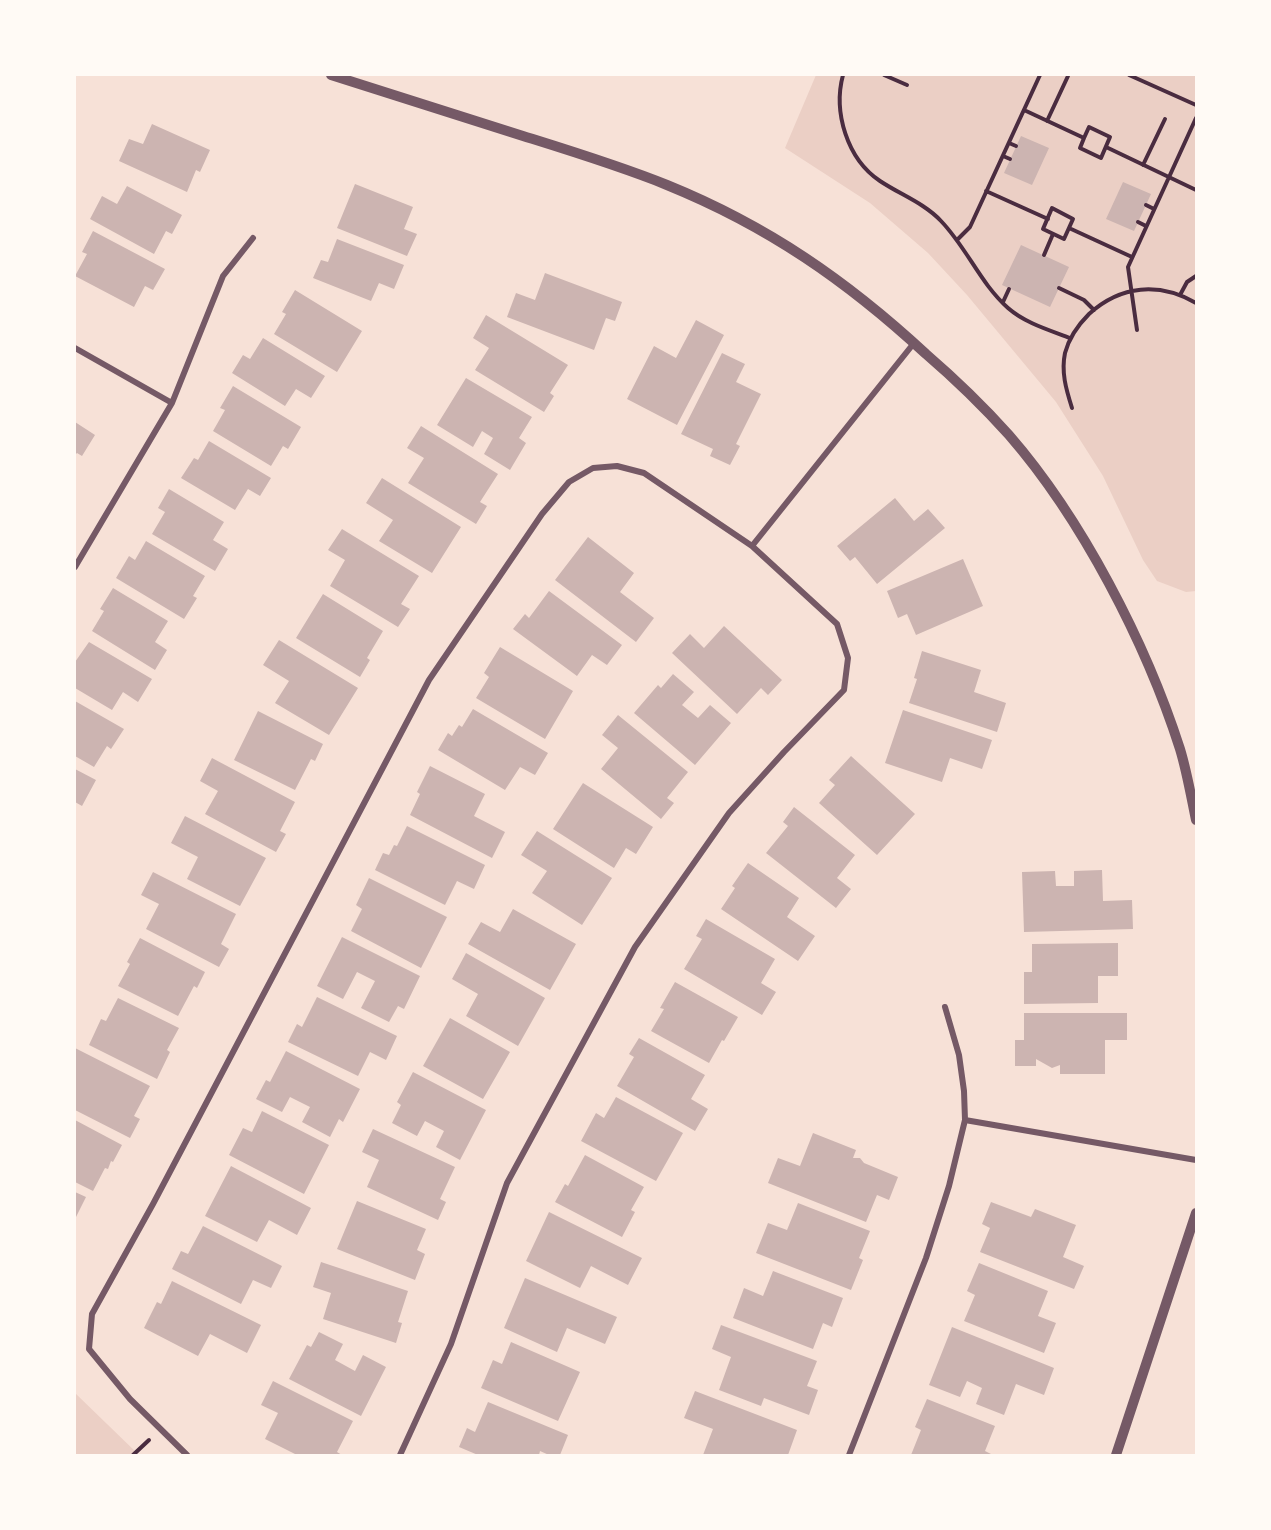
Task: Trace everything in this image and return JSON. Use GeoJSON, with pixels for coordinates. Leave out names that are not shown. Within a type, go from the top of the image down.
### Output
{"type":"FeatureCollection","features":[{"type":"Feature","properties":{"kind":"street"},"geometry":{"type":"LineString","coordinates":[[332,75],[608,163],[669,185],[795,249],[863,298],[950,375],[1009,435],[1052,492],[1093,555],[1158,689],[1181,752],[1196,820]]}},
{"type":"Feature","properties":{"kind":"street"},"geometry":{"type":"LineString","coordinates":[[75,567],[172,403],[223,276],[253,238]]}},
{"type":"Feature","properties":{"kind":"street"},"geometry":{"type":"LineString","coordinates":[[752,546],[914,343]]}},
{"type":"Feature","properties":{"kind":"street"},"geometry":{"type":"LineString","coordinates":[[75,348],[172,403]]}},
{"type":"Feature","properties":{"kind":"street"},"geometry":{"type":"LineString","coordinates":[[187,1455],[130,1400],[89,1349],[92,1314],[153,1204],[429,680],[542,514],[569,482],[593,468],[617,466],[645,473],[752,546],[837,624],[848,658],[844,690],[729,813],[635,947],[507,1183],[451,1344],[400,1455]]}},
{"type":"Feature","properties":{"kind":"street"},"geometry":{"type":"LineString","coordinates":[[849,1455],[926,1258],[949,1186],[965,1120],[964,1091],[958,1055],[945,1007]]}},
{"type":"Feature","properties":{"kind":"street"},"geometry":{"type":"LineString","coordinates":[[965,1120],[1196,1160]]}},
{"type":"Feature","properties":{"kind":"street"},"geometry":{"type":"LineString","coordinates":[[1116,1455],[1196,1213]]}},
{"type":"Feature","properties":{"kind":"path"},"geometry":{"type":"LineString","coordinates":[[843,75],[840,91],[841,119],[855,155],[880,181],[929,209],[957,240],[983,280],[1003,302],[1026,320],[1070,338]]}},
{"type":"Feature","properties":{"kind":"path"},"geometry":{"type":"LineString","coordinates":[[884,75],[907,86]]}},
{"type":"Feature","properties":{"kind":"path"},"geometry":{"type":"LineString","coordinates":[[957,240],[970,227],[1040,75]]}},
{"type":"Feature","properties":{"kind":"path"},"geometry":{"type":"LineString","coordinates":[[1129,75],[1196,105]]}},
{"type":"Feature","properties":{"kind":"path"},"geometry":{"type":"LineString","coordinates":[[1047,121],[1068,76]]}},
{"type":"Feature","properties":{"kind":"path"},"geometry":{"type":"LineString","coordinates":[[1024,110],[1084,138]]}},
{"type":"Feature","properties":{"kind":"path"},"geometry":{"type":"LineString","coordinates":[[1137,330],[1128,267],[1196,118]]}},
{"type":"Feature","properties":{"kind":"path"},"geometry":{"type":"LineString","coordinates":[[1143,165],[1165,119]]}},
{"type":"Feature","properties":{"kind":"path"},"geometry":{"type":"LineString","coordinates":[[1089,127],[1110,137],[1101,158],[1080,148],[1084,138],[1089,127]]}},
{"type":"Feature","properties":{"kind":"path"},"geometry":{"type":"LineString","coordinates":[[1009,142],[1016,146]]}},
{"type":"Feature","properties":{"kind":"path"},"geometry":{"type":"LineString","coordinates":[[1106,147],[1196,190]]}},
{"type":"Feature","properties":{"kind":"path"},"geometry":{"type":"LineString","coordinates":[[1003,156],[1010,159]]}},
{"type":"Feature","properties":{"kind":"path"},"geometry":{"type":"LineString","coordinates":[[987,191],[1048,219]]}},
{"type":"Feature","properties":{"kind":"path"},"geometry":{"type":"LineString","coordinates":[[1146,205],[1154,209]]}},
{"type":"Feature","properties":{"kind":"path"},"geometry":{"type":"LineString","coordinates":[[1053,208],[1073,219],[1064,239],[1043,229],[1048,219],[1053,208]]}},
{"type":"Feature","properties":{"kind":"path"},"geometry":{"type":"LineString","coordinates":[[1138,222],[1146,226]]}},
{"type":"Feature","properties":{"kind":"path"},"geometry":{"type":"LineString","coordinates":[[1069,228],[1132,257]]}},
{"type":"Feature","properties":{"kind":"path"},"geometry":{"type":"LineString","coordinates":[[1044,255],[1053,234]]}},
{"type":"Feature","properties":{"kind":"path"},"geometry":{"type":"LineString","coordinates":[[1180,295],[1187,282],[1196,276]]}},
{"type":"Feature","properties":{"kind":"path"},"geometry":{"type":"LineString","coordinates":[[1059,288],[1084,300],[1094,310]]}},
{"type":"Feature","properties":{"kind":"path"},"geometry":{"type":"LineString","coordinates":[[1003,302],[1009,289]]}},
{"type":"Feature","properties":{"kind":"path"},"geometry":{"type":"LineString","coordinates":[[1071,408],[1063,372],[1065,353],[1070,338],[1078,326],[1094,310],[1112,297],[1131,291],[1156,290],[1180,295],[1196,303]]}},
{"type":"Feature","properties":{"kind":"shaded area"},"geometry":{"type":"Polygon","coordinates":[[[816,75],[1196,75],[1196,591],[1186,592],[1157,581],[1143,560],[1103,476],[1056,402],[967,295],[928,253],[870,203],[785,148],[816,75]]]}},
{"type":"Feature","properties":{"kind":"shaded area"},"geometry":{"type":"Polygon","coordinates":[[[75,1393],[139,1455],[75,1455],[75,1393]]]}},
{"type":"Feature","properties":{"kind":"building"},"geometry":{"type":"Polygon","coordinates":[[[152,124],[210,150],[200,172],[196,170],[187,192],[119,161],[129,139],[143,144],[152,124]]]}},
{"type":"Feature","properties":{"kind":"building"},"geometry":{"type":"Polygon","coordinates":[[[1021,136],[1049,148],[1032,185],[1004,173],[1021,136]]]}},
{"type":"Feature","properties":{"kind":"building"},"geometry":{"type":"Polygon","coordinates":[[[1123,182],[1151,194],[1134,231],[1106,219],[1123,182]]]}},
{"type":"Feature","properties":{"kind":"building"},"geometry":{"type":"Polygon","coordinates":[[[355,184],[413,207],[404,229],[417,234],[407,256],[337,228],[355,184]]]}},
{"type":"Feature","properties":{"kind":"building"},"geometry":{"type":"Polygon","coordinates":[[[127,186],[182,215],[172,234],[166,231],[154,254],[90,219],[102,196],[117,204],[127,186]]]}},
{"type":"Feature","properties":{"kind":"building"},"geometry":{"type":"Polygon","coordinates":[[[93,231],[165,269],[153,290],[145,286],[134,307],[75,276],[87,254],[82,252],[93,231]]]}},
{"type":"Feature","properties":{"kind":"building"},"geometry":{"type":"Polygon","coordinates":[[[337,239],[404,265],[394,289],[379,283],[371,301],[313,278],[321,260],[328,262],[337,239]]]}},
{"type":"Feature","properties":{"kind":"building"},"geometry":{"type":"Polygon","coordinates":[[[1021,245],[1069,267],[1050,307],[1002,285],[1021,245]]]}},
{"type":"Feature","properties":{"kind":"building"},"geometry":{"type":"Polygon","coordinates":[[[545,273],[622,302],[615,321],[606,318],[594,350],[507,317],[516,293],[535,300],[545,273]]]}},
{"type":"Feature","properties":{"kind":"building"},"geometry":{"type":"Polygon","coordinates":[[[295,290],[362,331],[337,372],[274,334],[286,314],[282,312],[295,290]]]}},
{"type":"Feature","properties":{"kind":"building"},"geometry":{"type":"Polygon","coordinates":[[[486,315],[568,365],[550,393],[554,396],[544,412],[475,370],[489,348],[473,338],[486,315]]]}},
{"type":"Feature","properties":{"kind":"building"},"geometry":{"type":"Polygon","coordinates":[[[696,320],[724,335],[677,425],[627,399],[654,346],[676,358],[696,320]]]}},
{"type":"Feature","properties":{"kind":"building"},"geometry":{"type":"Polygon","coordinates":[[[263,338],[325,376],[311,398],[296,389],[285,406],[232,373],[243,355],[250,359],[263,338]]]}},
{"type":"Feature","properties":{"kind":"building"},"geometry":{"type":"Polygon","coordinates":[[[722,353],[745,364],[736,382],[761,394],[736,444],[740,446],[730,465],[710,456],[713,449],[681,434],[722,353]]]}},
{"type":"Feature","properties":{"kind":"building"},"geometry":{"type":"Polygon","coordinates":[[[466,378],[532,417],[519,438],[526,443],[510,470],[484,454],[493,438],[482,431],[473,447],[437,425],[466,378]]]}},
{"type":"Feature","properties":{"kind":"building"},"geometry":{"type":"Polygon","coordinates":[[[233,386],[301,427],[288,449],[283,446],[271,466],[213,431],[225,410],[220,408],[233,386]]]}},
{"type":"Feature","properties":{"kind":"building"},"geometry":{"type":"Polygon","coordinates":[[[75,422],[95,435],[82,456],[77,453],[75,455],[75,422]]]}},
{"type":"Feature","properties":{"kind":"building"},"geometry":{"type":"Polygon","coordinates":[[[421,426],[498,474],[480,502],[487,506],[476,524],[408,483],[424,458],[407,448],[421,426]]]}},
{"type":"Feature","properties":{"kind":"building"},"geometry":{"type":"Polygon","coordinates":[[[209,441],[271,478],[260,496],[248,489],[235,510],[181,478],[194,458],[198,460],[209,441]]]}},
{"type":"Feature","properties":{"kind":"building"},"geometry":{"type":"Polygon","coordinates":[[[382,478],[461,527],[432,573],[379,541],[393,520],[366,503],[382,478]]]}},
{"type":"Feature","properties":{"kind":"building"},"geometry":{"type":"Polygon","coordinates":[[[169,489],[224,522],[213,540],[228,549],[215,571],[152,534],[165,512],[158,508],[169,489]]]}},
{"type":"Feature","properties":{"kind":"building"},"geometry":{"type":"Polygon","coordinates":[[[895,498],[914,521],[928,509],[945,528],[877,584],[855,557],[850,561],[837,546],[895,498]]]}},
{"type":"Feature","properties":{"kind":"building"},"geometry":{"type":"Polygon","coordinates":[[[342,529],[419,576],[401,604],[410,609],[398,627],[330,586],[345,560],[328,550],[342,529]]]}},
{"type":"Feature","properties":{"kind":"building"},"geometry":{"type":"Polygon","coordinates":[[[588,537],[634,573],[620,592],[654,618],[636,642],[555,580],[588,537]]]}},
{"type":"Feature","properties":{"kind":"building"},"geometry":{"type":"Polygon","coordinates":[[[146,541],[205,576],[193,596],[197,598],[184,619],[116,578],[129,556],[135,560],[146,541]]]}},
{"type":"Feature","properties":{"kind":"building"},"geometry":{"type":"Polygon","coordinates":[[[963,559],[983,606],[916,635],[907,614],[898,618],[887,591],[963,559]]]}},
{"type":"Feature","properties":{"kind":"building"},"geometry":{"type":"Polygon","coordinates":[[[113,588],[168,621],[155,642],[167,650],[155,670],[92,631],[104,611],[100,609],[113,588]]]}},
{"type":"Feature","properties":{"kind":"building"},"geometry":{"type":"Polygon","coordinates":[[[549,591],[622,645],[607,665],[592,655],[577,676],[513,629],[525,614],[529,618],[549,591]]]}},
{"type":"Feature","properties":{"kind":"building"},"geometry":{"type":"Polygon","coordinates":[[[323,594],[383,631],[367,658],[370,660],[360,677],[296,638],[323,594]]]}},
{"type":"Feature","properties":{"kind":"building"},"geometry":{"type":"Polygon","coordinates":[[[724,626],[782,680],[768,695],[761,688],[737,714],[672,653],[690,634],[704,648],[724,626]]]}},
{"type":"Feature","properties":{"kind":"building"},"geometry":{"type":"Polygon","coordinates":[[[279,640],[358,688],[329,735],[275,703],[289,681],[263,665],[279,640]]]}},
{"type":"Feature","properties":{"kind":"building"},"geometry":{"type":"Polygon","coordinates":[[[89,642],[152,679],[138,702],[123,692],[112,710],[75,688],[75,662],[89,642]]]}},
{"type":"Feature","properties":{"kind":"building"},"geometry":{"type":"Polygon","coordinates":[[[500,647],[573,691],[545,739],[476,698],[489,677],[484,673],[500,647]]]}},
{"type":"Feature","properties":{"kind":"building"},"geometry":{"type":"Polygon","coordinates":[[[922,651],[981,670],[974,692],[1006,703],[997,732],[909,703],[917,679],[914,678],[922,651]]]}},
{"type":"Feature","properties":{"kind":"building"},"geometry":{"type":"Polygon","coordinates":[[[673,674],[694,692],[682,705],[698,718],[710,705],[731,723],[695,765],[634,713],[658,685],[661,688],[673,674]]]}},
{"type":"Feature","properties":{"kind":"building"},"geometry":{"type":"Polygon","coordinates":[[[75,701],[124,729],[111,749],[107,746],[94,767],[75,756],[75,701]]]}},
{"type":"Feature","properties":{"kind":"building"},"geometry":{"type":"Polygon","coordinates":[[[473,709],[548,753],[535,775],[520,767],[505,790],[438,750],[448,733],[452,736],[459,725],[462,727],[473,709]]]}},
{"type":"Feature","properties":{"kind":"building"},"geometry":{"type":"Polygon","coordinates":[[[903,710],[992,740],[982,769],[950,758],[942,782],[885,763],[903,710]]]}},
{"type":"Feature","properties":{"kind":"building"},"geometry":{"type":"Polygon","coordinates":[[[258,711],[323,744],[315,761],[311,759],[295,790],[234,760],[258,711]]]}},
{"type":"Feature","properties":{"kind":"building"},"geometry":{"type":"Polygon","coordinates":[[[618,715],[688,772],[667,798],[674,803],[661,819],[601,769],[618,748],[602,735],[618,715]]]}},
{"type":"Feature","properties":{"kind":"building"},"geometry":{"type":"Polygon","coordinates":[[[851,756],[915,814],[877,855],[819,803],[835,785],[829,780],[851,756]]]}},
{"type":"Feature","properties":{"kind":"building"},"geometry":{"type":"Polygon","coordinates":[[[212,758],[295,802],[280,831],[286,834],[276,852],[205,814],[218,791],[200,781],[212,758]]]}},
{"type":"Feature","properties":{"kind":"building"},"geometry":{"type":"Polygon","coordinates":[[[430,766],[485,794],[474,816],[505,832],[492,858],[410,815],[420,794],[417,792],[430,766]]]}},
{"type":"Feature","properties":{"kind":"building"},"geometry":{"type":"Polygon","coordinates":[[[75,769],[96,780],[82,806],[75,802],[75,769]]]}},
{"type":"Feature","properties":{"kind":"building"},"geometry":{"type":"Polygon","coordinates":[[[583,783],[653,827],[636,854],[626,848],[614,868],[553,829],[583,783]]]}},
{"type":"Feature","properties":{"kind":"building"},"geometry":{"type":"Polygon","coordinates":[[[794,807],[855,855],[837,878],[851,889],[836,908],[766,853],[788,826],[783,822],[794,807]]]}},
{"type":"Feature","properties":{"kind":"building"},"geometry":{"type":"Polygon","coordinates":[[[185,816],[266,858],[240,906],[187,879],[198,857],[171,843],[185,816]]]}},
{"type":"Feature","properties":{"kind":"building"},"geometry":{"type":"Polygon","coordinates":[[[407,826],[485,865],[474,889],[457,881],[445,905],[375,870],[383,853],[389,855],[394,845],[397,846],[407,826]]]}},
{"type":"Feature","properties":{"kind":"building"},"geometry":{"type":"Polygon","coordinates":[[[537,831],[612,878],[582,925],[532,893],[547,871],[521,855],[537,831]]]}},
{"type":"Feature","properties":{"kind":"building"},"geometry":{"type":"Polygon","coordinates":[[[748,863],[799,898],[787,917],[815,936],[798,961],[721,909],[735,888],[732,886],[748,863]]]}},
{"type":"Feature","properties":{"kind":"building"},"geometry":{"type":"Polygon","coordinates":[[[1102,870],[1103,901],[1132,900],[1133,929],[1024,932],[1022,872],[1055,871],[1056,886],[1074,886],[1074,871],[1102,870]]]}},
{"type":"Feature","properties":{"kind":"building"},"geometry":{"type":"Polygon","coordinates":[[[153,872],[236,914],[221,944],[229,949],[219,967],[146,929],[159,904],[141,895],[153,872]]]}},
{"type":"Feature","properties":{"kind":"building"},"geometry":{"type":"Polygon","coordinates":[[[369,878],[447,917],[421,968],[351,931],[362,909],[356,905],[369,878]]]}},
{"type":"Feature","properties":{"kind":"building"},"geometry":{"type":"Polygon","coordinates":[[[513,909],[576,944],[550,990],[468,944],[481,922],[500,932],[513,909]]]}},
{"type":"Feature","properties":{"kind":"building"},"geometry":{"type":"Polygon","coordinates":[[[706,919],[775,959],[761,983],[776,992],[762,1015],[684,969],[702,939],[696,936],[706,919]]]}},
{"type":"Feature","properties":{"kind":"building"},"geometry":{"type":"Polygon","coordinates":[[[342,937],[420,976],[404,1009],[398,1006],[389,1022],[361,1008],[375,981],[357,972],[343,999],[317,986],[342,937]]]}},
{"type":"Feature","properties":{"kind":"building"},"geometry":{"type":"Polygon","coordinates":[[[140,938],[205,972],[197,988],[194,986],[178,1016],[118,986],[130,964],[127,962],[140,938]]]}},
{"type":"Feature","properties":{"kind":"building"},"geometry":{"type":"Polygon","coordinates":[[[1118,943],[1118,976],[1098,976],[1098,1003],[1024,1004],[1024,972],[1032,972],[1032,944],[1118,943]]]}},
{"type":"Feature","properties":{"kind":"building"},"geometry":{"type":"Polygon","coordinates":[[[466,953],[545,998],[518,1046],[466,1016],[478,994],[452,979],[466,953]]]}},
{"type":"Feature","properties":{"kind":"building"},"geometry":{"type":"Polygon","coordinates":[[[675,982],[738,1017],[709,1063],[651,1031],[664,1009],[660,1008],[675,982]]]}},
{"type":"Feature","properties":{"kind":"building"},"geometry":{"type":"Polygon","coordinates":[[[317,997],[397,1036],[386,1060],[370,1052],[358,1076],[288,1042],[297,1024],[302,1027],[317,997]]]}},
{"type":"Feature","properties":{"kind":"building"},"geometry":{"type":"Polygon","coordinates":[[[118,998],[179,1028],[167,1050],[170,1052],[157,1079],[89,1045],[101,1019],[106,1021],[118,998]]]}},
{"type":"Feature","properties":{"kind":"building"},"geometry":{"type":"Polygon","coordinates":[[[1024,1013],[1127,1013],[1127,1040],[1105,1040],[1105,1074],[1060,1074],[1060,1065],[1052,1068],[1036,1059],[1036,1066],[1015,1066],[1015,1040],[1024,1040],[1024,1013]]]}},
{"type":"Feature","properties":{"kind":"building"},"geometry":{"type":"Polygon","coordinates":[[[450,1018],[510,1052],[483,1099],[423,1066],[450,1018]]]}},
{"type":"Feature","properties":{"kind":"building"},"geometry":{"type":"Polygon","coordinates":[[[639,1038],[705,1075],[691,1099],[708,1109],[695,1131],[617,1086],[634,1057],[629,1054],[639,1038]]]}},
{"type":"Feature","properties":{"kind":"building"},"geometry":{"type":"Polygon","coordinates":[[[75,1048],[150,1086],[134,1116],[140,1119],[130,1138],[75,1110],[75,1048]]]}},
{"type":"Feature","properties":{"kind":"building"},"geometry":{"type":"Polygon","coordinates":[[[286,1051],[360,1089],[343,1122],[339,1119],[330,1137],[302,1122],[310,1107],[290,1097],[282,1112],[256,1099],[266,1080],[270,1082],[286,1051]]]}},
{"type":"Feature","properties":{"kind":"building"},"geometry":{"type":"Polygon","coordinates":[[[413,1072],[486,1110],[460,1160],[436,1147],[444,1131],[425,1121],[417,1136],[392,1123],[401,1105],[397,1102],[413,1072]]]}},
{"type":"Feature","properties":{"kind":"building"},"geometry":{"type":"Polygon","coordinates":[[[616,1097],[683,1133],[656,1181],[581,1141],[596,1113],[604,1118],[616,1097]]]}},
{"type":"Feature","properties":{"kind":"building"},"geometry":{"type":"Polygon","coordinates":[[[262,1111],[329,1145],[304,1194],[229,1155],[243,1128],[252,1132],[262,1111]]]}},
{"type":"Feature","properties":{"kind":"building"},"geometry":{"type":"Polygon","coordinates":[[[75,1120],[122,1145],[108,1169],[105,1168],[93,1191],[75,1182],[75,1120]]]}},
{"type":"Feature","properties":{"kind":"building"},"geometry":{"type":"Polygon","coordinates":[[[373,1129],[455,1167],[440,1199],[446,1202],[438,1220],[367,1187],[379,1160],[362,1152],[373,1129]]]}},
{"type":"Feature","properties":{"kind":"building"},"geometry":{"type":"Polygon","coordinates":[[[813,1133],[856,1150],[853,1158],[860,1158],[864,1163],[898,1177],[889,1200],[877,1195],[866,1222],[768,1183],[778,1158],[800,1166],[813,1133]]]}},
{"type":"Feature","properties":{"kind":"building"},"geometry":{"type":"Polygon","coordinates":[[[585,1155],[644,1187],[631,1210],[635,1212],[622,1237],[555,1202],[565,1184],[568,1186],[585,1155]]]}},
{"type":"Feature","properties":{"kind":"building"},"geometry":{"type":"Polygon","coordinates":[[[231,1166],[311,1208],[297,1235],[269,1220],[257,1242],[205,1216],[231,1166]]]}},
{"type":"Feature","properties":{"kind":"building"},"geometry":{"type":"Polygon","coordinates":[[[75,1192],[86,1197],[75,1219],[75,1192]]]}},
{"type":"Feature","properties":{"kind":"building"},"geometry":{"type":"Polygon","coordinates":[[[357,1201],[426,1229],[417,1250],[425,1254],[415,1280],[337,1249],[357,1201]]]}},
{"type":"Feature","properties":{"kind":"building"},"geometry":{"type":"Polygon","coordinates":[[[991,1202],[1031,1217],[1035,1209],[1076,1225],[1063,1257],[1084,1266],[1074,1289],[980,1252],[990,1228],[982,1224],[991,1202]]]}},
{"type":"Feature","properties":{"kind":"building"},"geometry":{"type":"Polygon","coordinates":[[[798,1203],[870,1231],[859,1258],[863,1260],[851,1290],[756,1253],[768,1223],[787,1230],[798,1203]]]}},
{"type":"Feature","properties":{"kind":"building"},"geometry":{"type":"Polygon","coordinates":[[[549,1212],[642,1258],[628,1285],[591,1266],[580,1288],[526,1261],[549,1212]]]}},
{"type":"Feature","properties":{"kind":"building"},"geometry":{"type":"Polygon","coordinates":[[[203,1226],[282,1266],[271,1288],[253,1280],[241,1304],[172,1269],[181,1251],[188,1254],[203,1226]]]}},
{"type":"Feature","properties":{"kind":"building"},"geometry":{"type":"Polygon","coordinates":[[[321,1262],[408,1291],[398,1322],[402,1323],[396,1343],[323,1319],[331,1293],[313,1287],[321,1262]]]}},
{"type":"Feature","properties":{"kind":"building"},"geometry":{"type":"Polygon","coordinates":[[[979,1263],[1048,1291],[1038,1316],[1056,1323],[1044,1353],[964,1321],[975,1295],[967,1291],[979,1263]]]}},
{"type":"Feature","properties":{"kind":"building"},"geometry":{"type":"Polygon","coordinates":[[[773,1271],[843,1298],[832,1327],[823,1323],[813,1349],[733,1318],[744,1288],[763,1296],[773,1271]]]}},
{"type":"Feature","properties":{"kind":"building"},"geometry":{"type":"Polygon","coordinates":[[[525,1278],[617,1317],[605,1344],[567,1328],[557,1352],[504,1328],[525,1278]]]}},
{"type":"Feature","properties":{"kind":"building"},"geometry":{"type":"Polygon","coordinates":[[[172,1281],[261,1325],[247,1353],[210,1334],[198,1356],[144,1328],[157,1302],[161,1304],[172,1281]]]}},
{"type":"Feature","properties":{"kind":"building"},"geometry":{"type":"Polygon","coordinates":[[[721,1325],[817,1361],[807,1386],[818,1390],[809,1415],[764,1398],[761,1406],[719,1390],[731,1357],[712,1349],[721,1325]]]}},
{"type":"Feature","properties":{"kind":"building"},"geometry":{"type":"Polygon","coordinates":[[[952,1327],[1054,1368],[1044,1395],[1016,1384],[1004,1415],[976,1404],[982,1388],[967,1381],[960,1397],[929,1385],[952,1327]]]}},
{"type":"Feature","properties":{"kind":"building"},"geometry":{"type":"Polygon","coordinates":[[[319,1332],[343,1344],[335,1360],[355,1371],[363,1355],[386,1367],[361,1416],[289,1379],[307,1345],[311,1347],[319,1332]]]}},
{"type":"Feature","properties":{"kind":"building"},"geometry":{"type":"Polygon","coordinates":[[[511,1342],[580,1372],[558,1421],[481,1388],[493,1360],[502,1364],[511,1342]]]}},
{"type":"Feature","properties":{"kind":"building"},"geometry":{"type":"Polygon","coordinates":[[[273,1381],[353,1421],[337,1452],[342,1455],[297,1455],[265,1439],[278,1413],[261,1405],[273,1381]]]}},
{"type":"Feature","properties":{"kind":"building"},"geometry":{"type":"Polygon","coordinates":[[[695,1391],[797,1430],[788,1455],[703,1455],[713,1429],[684,1418],[695,1391]]]}},
{"type":"Feature","properties":{"kind":"building"},"geometry":{"type":"Polygon","coordinates":[[[927,1399],[995,1426],[985,1451],[993,1455],[911,1455],[921,1430],[915,1427],[927,1399]]]}},
{"type":"Feature","properties":{"kind":"building"},"geometry":{"type":"Polygon","coordinates":[[[488,1402],[568,1435],[560,1455],[549,1455],[540,1451],[539,1455],[478,1455],[459,1447],[467,1428],[475,1432],[488,1402]]]}}]}
